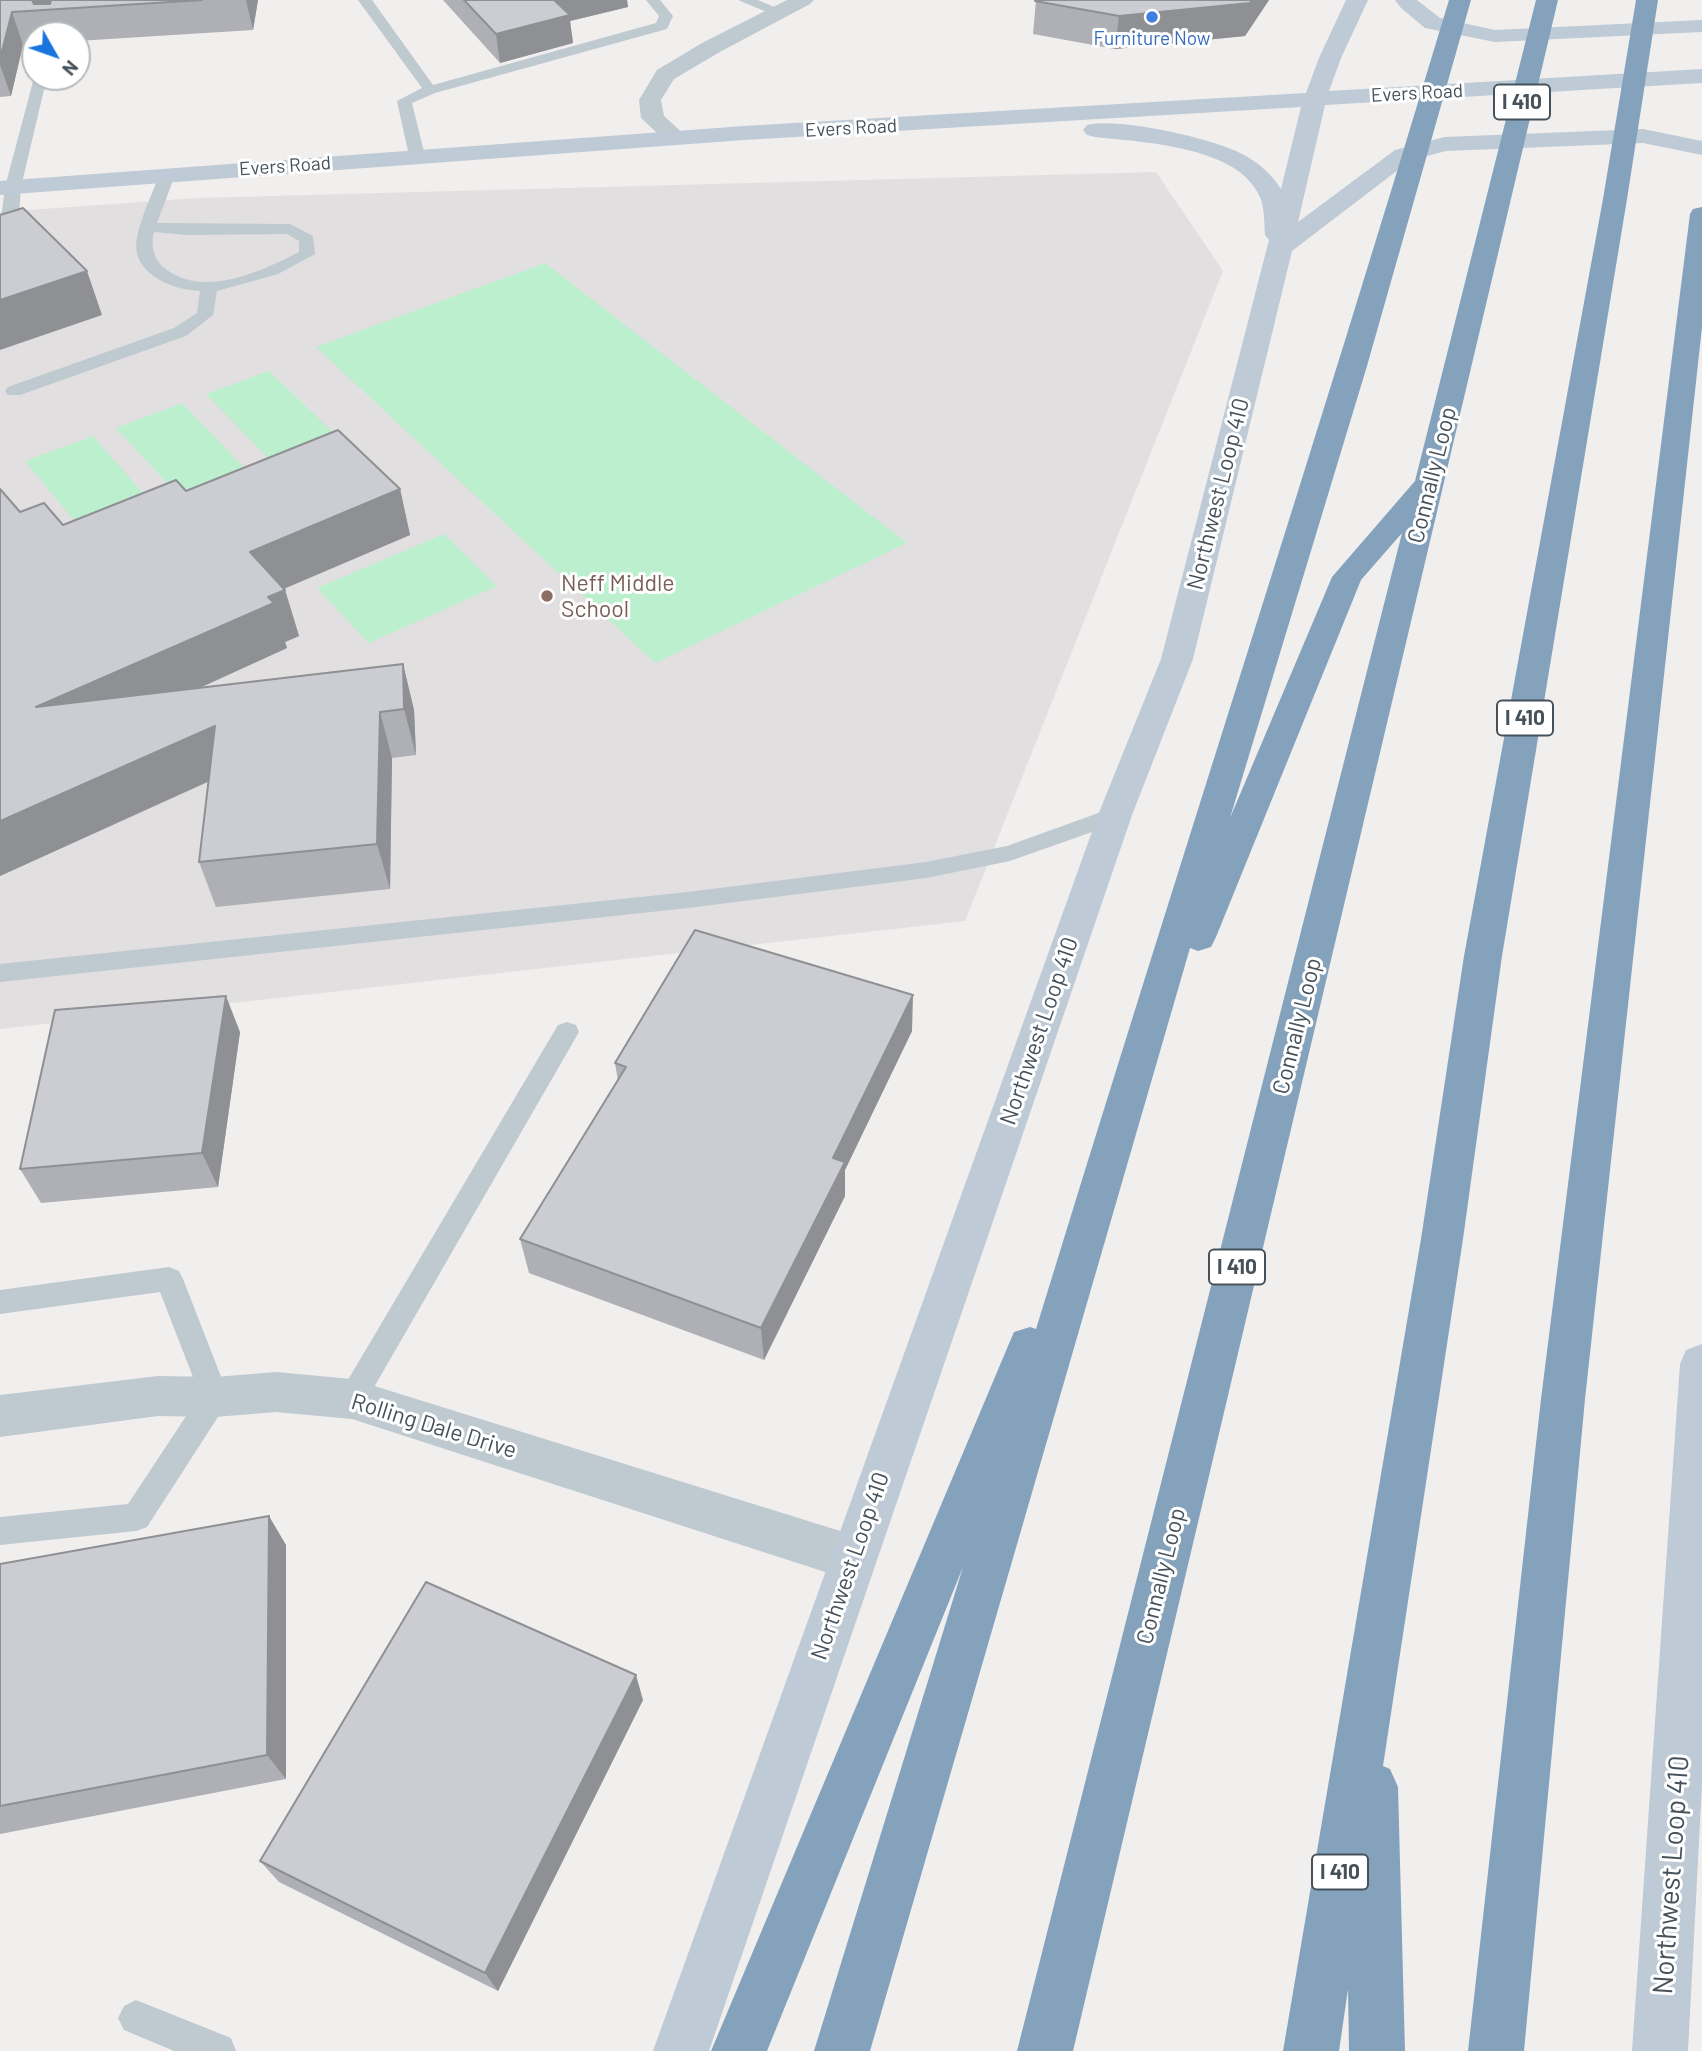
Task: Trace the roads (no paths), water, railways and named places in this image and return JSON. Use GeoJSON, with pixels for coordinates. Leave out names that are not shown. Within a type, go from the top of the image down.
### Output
{"type":"FeatureCollection","features":[{"type":"Feature","properties":{"kind":"highway"},"geometry":{"type":"LineString","coordinates":[[842,2051],[1160,986],[1353,366],[1460,0]]}},
{"type":"Feature","properties":{"kind":"highway","name":"Connally Loop"},"geometry":{"type":"LineString","coordinates":[[1045,2051],[1548,0]]}},
{"type":"Feature","properties":{"kind":"highway","name":"I 410"},"geometry":{"type":"LineString","coordinates":[[1311,2051],[1370,1693],[1483,956],[1615,199],[1647,0]]}},
{"type":"Feature","properties":{"kind":"highway"},"geometry":{"type":"LineString","coordinates":[[1496,2051],[1563,1399],[1702,214]]}},
{"type":"Feature","properties":{"kind":"highway"},"geometry":{"type":"LineString","coordinates":[[739,2051],[1347,577],[1430,482]]}},
{"type":"Feature","properties":{"kind":"highway"},"geometry":{"type":"LineString","coordinates":[[1370,1693],[1377,2051]]}},
{"type":"Feature","properties":{"kind":"main road","name":"Northwest Loop 410"},"geometry":{"type":"LineString","coordinates":[[681,2051],[1115,815],[1177,659],[1280,248],[1302,143],[1330,58],[1357,0]]}},
{"type":"Feature","properties":{"kind":"main road"},"geometry":{"type":"LineString","coordinates":[[1406,0],[1433,23],[1495,36],[1702,26]]}},
{"type":"Feature","properties":{"kind":"main road","name":"Evers Road"},"geometry":{"type":"LineString","coordinates":[[6,187],[676,138],[1702,76]]}},
{"type":"Feature","properties":{"kind":"main road"},"geometry":{"type":"LineString","coordinates":[[1015,119],[1173,140],[1216,152],[1237,162],[1259,174],[1270,191],[1280,248],[1403,155],[1446,144],[1643,136],[1702,148]]}},
{"type":"Feature","properties":{"kind":"main road","name":"Northwest Loop 410"},"geometry":{"type":"LineString","coordinates":[[1660,2051],[1689,1807],[1702,1364]]}},
{"type":"Feature","properties":{"kind":"street"},"geometry":{"type":"LineString","coordinates":[[676,138],[653,118],[650,100],[665,75],[803,0]]}},
{"type":"Feature","properties":{"kind":"street","name":"Rolling Dale Drive"},"geometry":{"type":"LineString","coordinates":[[0,1416],[158,1396],[215,1397],[276,1392],[352,1399],[853,1558]]}},
{"type":"Feature","properties":{"kind":"lane"},"geometry":{"type":"LineString","coordinates":[[365,0],[430,90]]}},
{"type":"Feature","properties":{"kind":"lane"},"geometry":{"type":"LineString","coordinates":[[417,156],[404,101],[430,90],[662,26],[666,16],[653,0]]}},
{"type":"Feature","properties":{"kind":"lane"},"geometry":{"type":"LineString","coordinates":[[745,0],[779,12]]}},
{"type":"Feature","properties":{"kind":"lane"},"geometry":{"type":"LineString","coordinates":[[0,222],[11,215],[6,187],[36,91]]}},
{"type":"Feature","properties":{"kind":"lane"},"geometry":{"type":"LineString","coordinates":[[150,227],[187,230],[290,229],[307,239],[307,254],[287,265],[209,288],[179,285],[161,275],[148,261],[144,239],[167,175]]}},
{"type":"Feature","properties":{"kind":"lane"},"geometry":{"type":"LineString","coordinates":[[14,391],[180,332],[205,315],[209,288]]}},
{"type":"Feature","properties":{"kind":"lane"},"geometry":{"type":"LineString","coordinates":[[0,973],[688,900],[926,870],[1010,853],[1115,815]]}},
{"type":"Feature","properties":{"kind":"lane"},"geometry":{"type":"LineString","coordinates":[[352,1399],[567,1032]]}},
{"type":"Feature","properties":{"kind":"lane"},"geometry":{"type":"LineString","coordinates":[[0,1302],[169,1279],[215,1397],[136,1517],[0,1531]]}},
{"type":"Feature","properties":{"kind":"lane"},"geometry":{"type":"LineString","coordinates":[[136,2018],[218,2051]]}},
{"type":"Feature","properties":{"kind":"place","name":"Furniture Now"},"geometry":{"type":"Point","coordinates":[1152,17]}},
{"type":"Feature","properties":{"kind":"place","name":"Neff Middle School"},"geometry":{"type":"Point","coordinates":[547,596]}}]}
